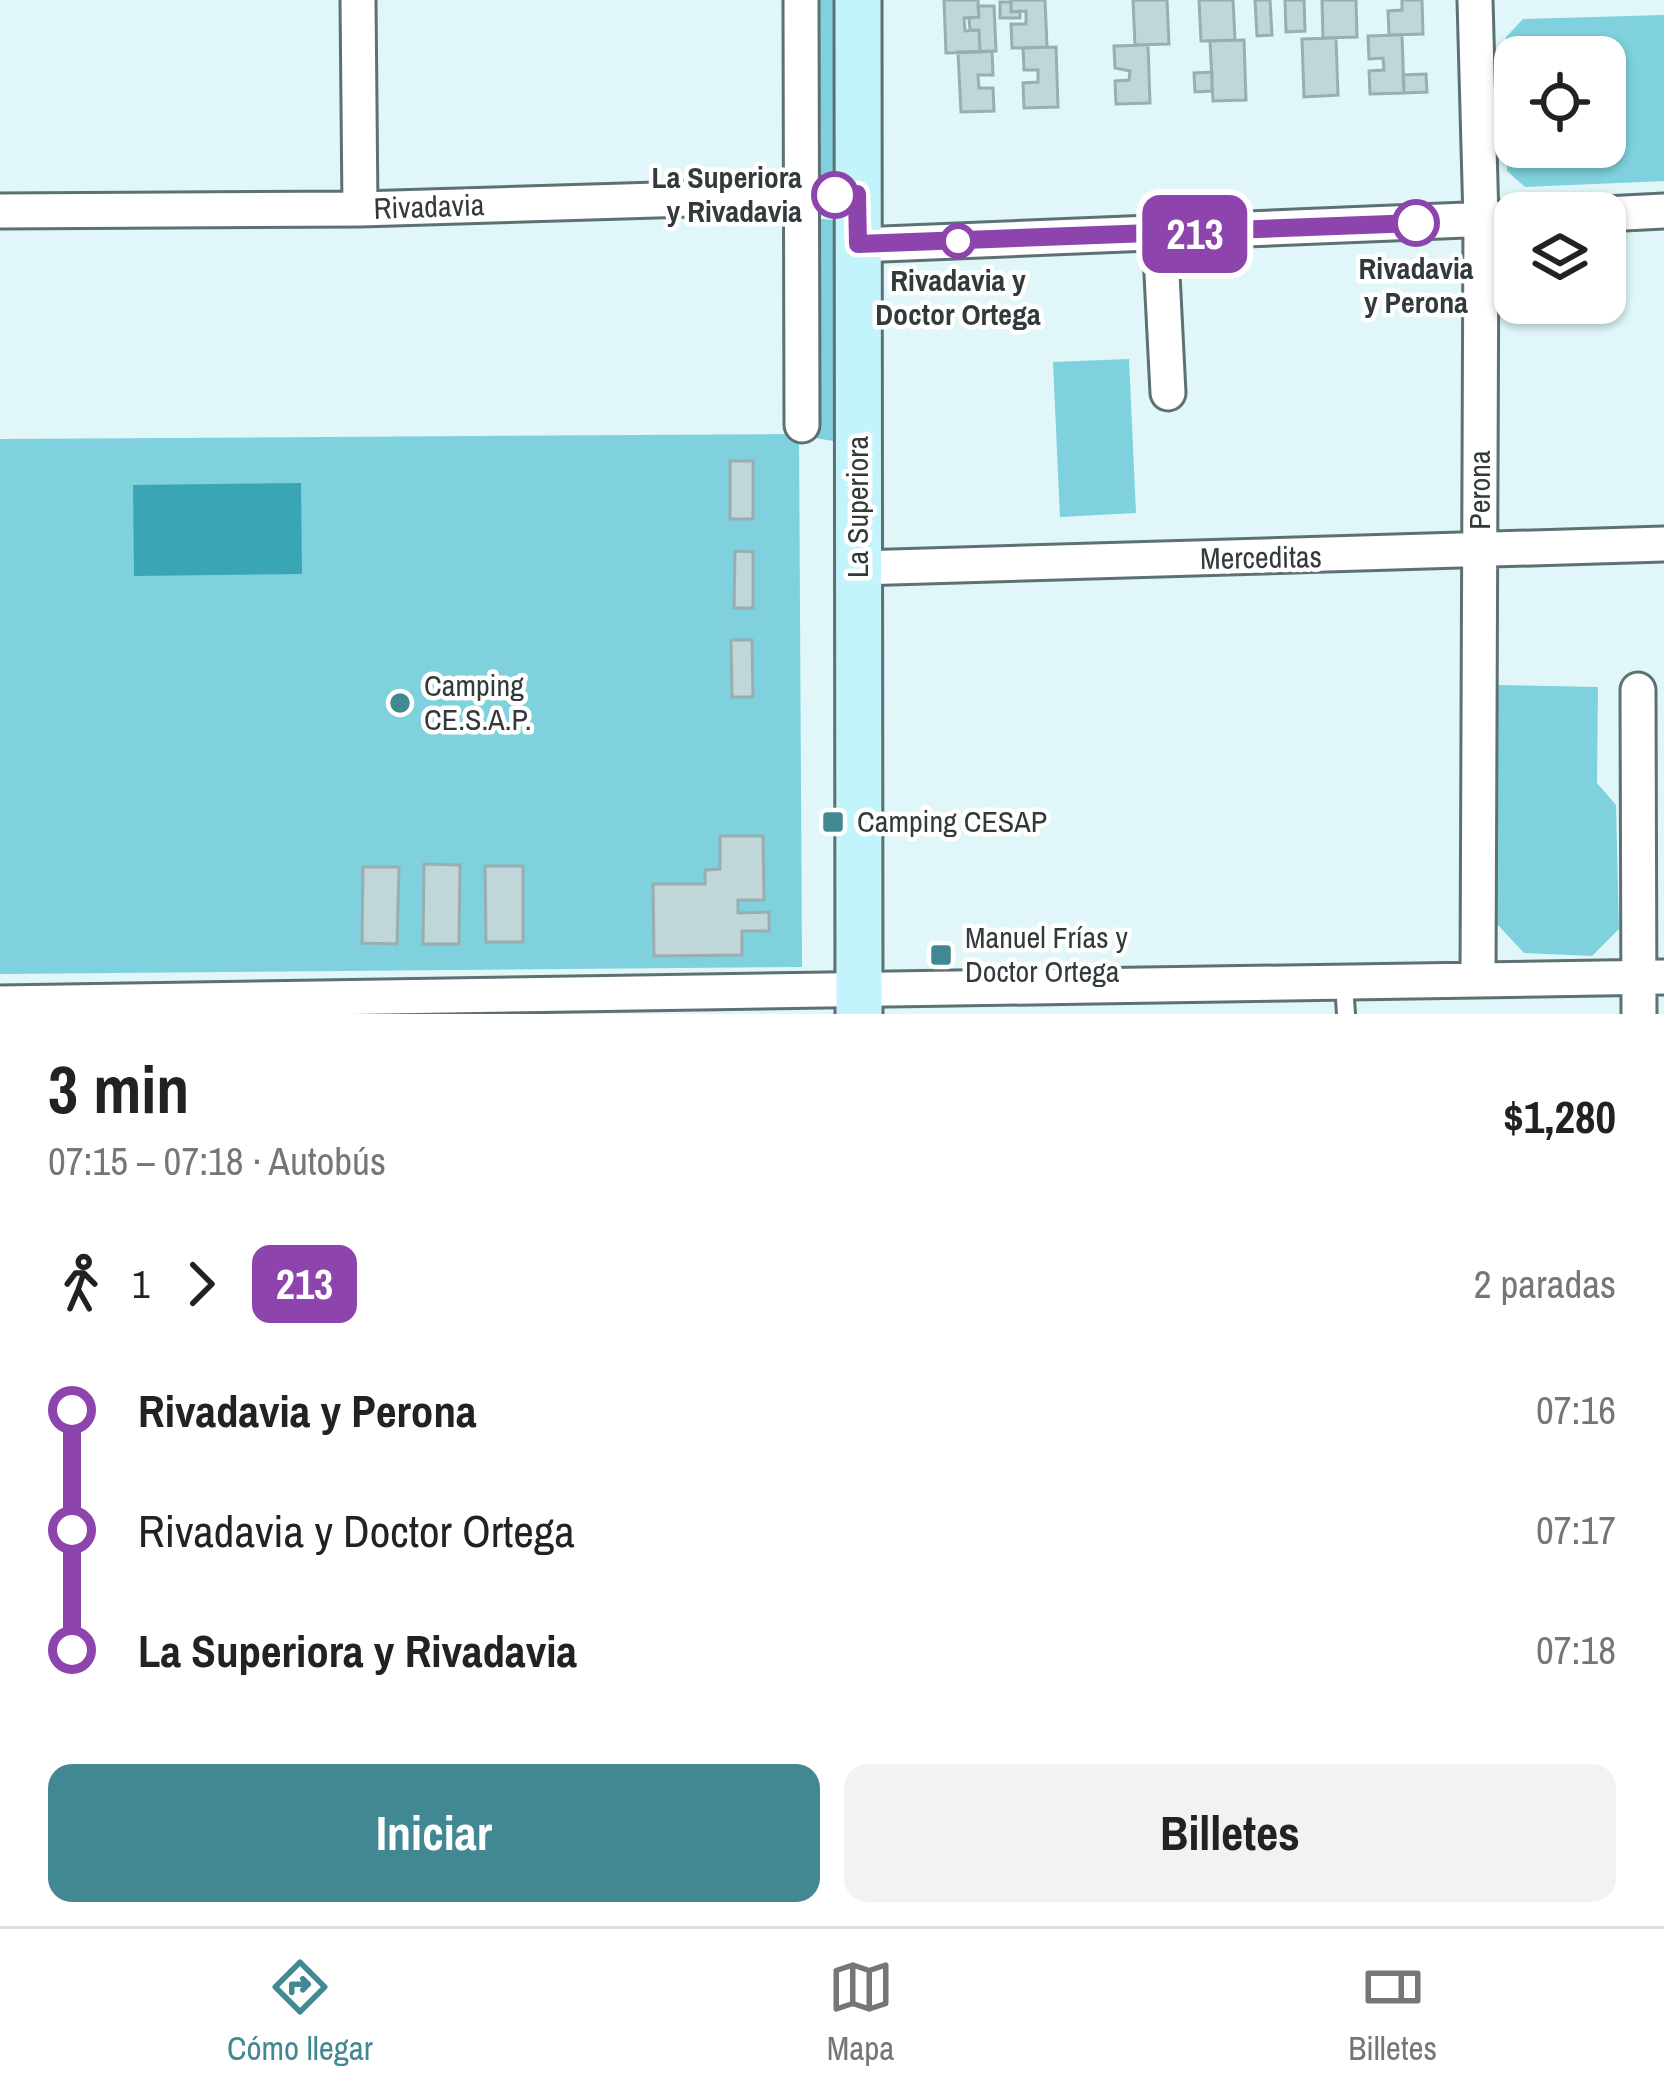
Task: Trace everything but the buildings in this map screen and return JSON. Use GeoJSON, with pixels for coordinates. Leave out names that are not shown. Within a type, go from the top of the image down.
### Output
{"type":"FeatureCollection","features":[{"type":"Feature","properties":{"kind":"main road","name":"La Superiora"},"geometry":{"type":"LineString","coordinates":[[858,0],[859,1002]]}},
{"type":"Feature","properties":{"kind":"street"},"geometry":{"type":"LineString","coordinates":[[358,0],[360,209]]}},
{"type":"Feature","properties":{"kind":"street"},"geometry":{"type":"LineString","coordinates":[[801,0],[802,424]]}},
{"type":"Feature","properties":{"kind":"street","name":"Perona"},"geometry":{"type":"LineString","coordinates":[[1474,0],[1481,220],[1478,980]]}},
{"type":"Feature","properties":{"kind":"street","name":"Rivadavia"},"geometry":{"type":"LineString","coordinates":[[0,211],[360,209],[857,194]]}},
{"type":"Feature","properties":{"kind":"street"},"geometry":{"type":"LineString","coordinates":[[1626,213],[1664,211]]}},
{"type":"Feature","properties":{"kind":"street"},"geometry":{"type":"LineString","coordinates":[[858,244],[1160,236],[1494,219]]}},
{"type":"Feature","properties":{"kind":"street"},"geometry":{"type":"LineString","coordinates":[[1160,236],[1168,393]]}},
{"type":"Feature","properties":{"kind":"street","name":"Merceditas"},"geometry":{"type":"LineString","coordinates":[[859,568],[1664,544]]}},
{"type":"Feature","properties":{"kind":"street"},"geometry":{"type":"LineString","coordinates":[[1638,690],[1652,977],[1639,1014]]}},
{"type":"Feature","properties":{"kind":"street"},"geometry":{"type":"LineString","coordinates":[[0,1003],[39,1008],[1345,998],[1478,980],[1652,977]]}},
{"type":"Feature","properties":{"kind":"shaded area"},"geometry":{"type":"Polygon","coordinates":[[[813,0],[837,0],[837,177],[812,175],[813,0]]]}},
{"type":"Feature","properties":{"kind":"shaded area"},"geometry":{"type":"Polygon","coordinates":[[[1664,15],[1664,181],[1525,187],[1507,171],[1626,168],[1626,36],[1507,36],[1523,19],[1664,15]]]}},
{"type":"Feature","properties":{"kind":"shaded area"},"geometry":{"type":"Polygon","coordinates":[[[814,218],[833,220],[833,441],[815,438],[814,218]]]}},
{"type":"Feature","properties":{"kind":"shaded area"},"geometry":{"type":"Polygon","coordinates":[[[1129,359],[1136,513],[1060,517],[1053,362],[1129,359]]]}},
{"type":"Feature","properties":{"kind":"shaded area","name":"Camping CE.S.A.P."},"geometry":{"type":"Polygon","coordinates":[[[799,434],[802,967],[0,974],[0,439],[799,434]]]}},
{"type":"Feature","properties":{"kind":"shaded area"},"geometry":{"type":"Polygon","coordinates":[[[301,483],[302,574],[134,576],[133,485],[301,483]]]}},
{"type":"Feature","properties":{"kind":"shaded area"},"geometry":{"type":"Polygon","coordinates":[[[1498,685],[1598,687],[1597,783],[1616,805],[1619,929],[1592,956],[1524,953],[1497,924],[1493,689],[1498,685]]]}},
{"type":"Feature","properties":{"kind":"bus line","name":"213"},"geometry":{"type":"LineString","coordinates":[[835,195],[857,194],[858,244],[1416,223]]}},
{"type":"Feature","properties":{"kind":"place","name":"La Superiora y Rivadavia"},"geometry":{"type":"Point","coordinates":[835,195]}},
{"type":"Feature","properties":{"kind":"place","name":"Rivadavia y Perona"},"geometry":{"type":"Point","coordinates":[1416,223]}},
{"type":"Feature","properties":{"kind":"place","name":"Rivadavia y Doctor Ortega"},"geometry":{"type":"Point","coordinates":[958,241]}},
{"type":"Feature","properties":{"kind":"place","name":"Camping CE.S.A.P."},"geometry":{"type":"Point","coordinates":[400,703]}},
{"type":"Feature","properties":{"kind":"place","name":"Camping CESAP"},"geometry":{"type":"Point","coordinates":[833,822]}},
{"type":"Feature","properties":{"kind":"place","name":"Manuel Frías y Doctor Ortega"},"geometry":{"type":"Point","coordinates":[941,955]}}]}
